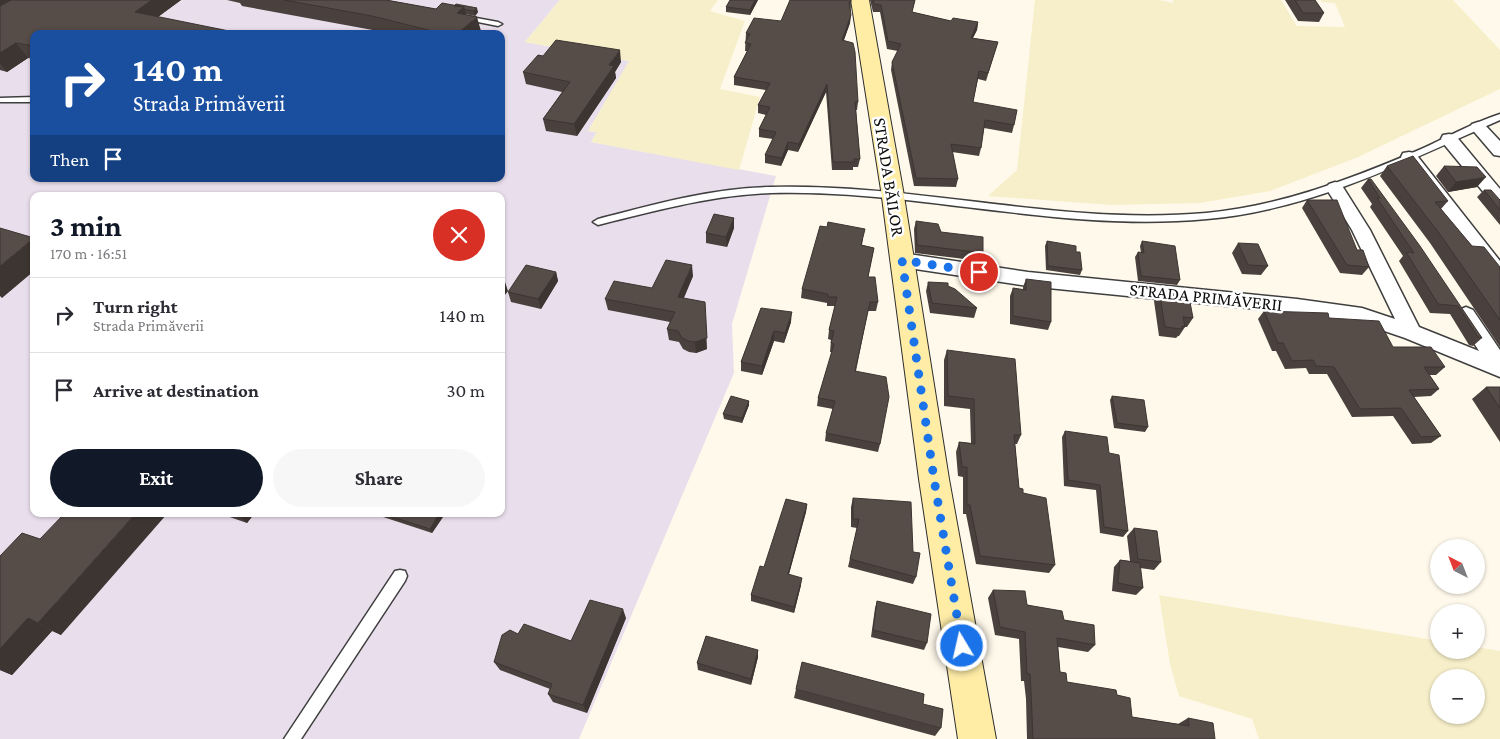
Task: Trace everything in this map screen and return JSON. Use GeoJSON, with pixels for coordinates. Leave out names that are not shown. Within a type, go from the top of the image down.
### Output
{"type":"FeatureCollection","features":[{"type":"Feature","properties":{"kind":"street","name":"STRADA BĂILOR"},"geometry":{"type":"LineString","coordinates":[[860,0],[893,196],[934,479],[977,739]]}},
{"type":"Feature","properties":{"kind":"street"},"geometry":{"type":"LineString","coordinates":[[1478,127],[1500,151]]}},
{"type":"Feature","properties":{"kind":"street"},"geometry":{"type":"LineString","coordinates":[[1449,139],[1500,201]]}},
{"type":"Feature","properties":{"kind":"street"},"geometry":{"type":"LineString","coordinates":[[1409,157],[1500,274]]}},
{"type":"Feature","properties":{"kind":"street"},"geometry":{"type":"LineString","coordinates":[[1335,188],[1361,230],[1412,332]]}},
{"type":"Feature","properties":{"kind":"street","name":"STRADA PRIMĂVERII"},"geometry":{"type":"LineString","coordinates":[[902,260],[1028,279],[1297,306],[1362,316],[1412,332],[1500,368]]}},
{"type":"Feature","properties":{"kind":"street"},"geometry":{"type":"LineString","coordinates":[[1457,302],[1500,368]]}},
{"type":"Feature","properties":{"kind":"lane"},"geometry":{"type":"LineString","coordinates":[[459,16],[498,24]]}},
{"type":"Feature","properties":{"kind":"lane"},"geometry":{"type":"LineString","coordinates":[[0,100],[30,99]]}},
{"type":"Feature","properties":{"kind":"lane"},"geometry":{"type":"LineString","coordinates":[[598,222],[666,206],[743,192],[771,190],[826,191],[893,196],[1058,215],[1144,218],[1207,216],[1238,212],[1299,199],[1335,188],[1373,183],[1409,157],[1500,117]]}},
{"type":"Feature","properties":{"kind":"lane"},"geometry":{"type":"LineString","coordinates":[[292,739],[400,576]]}},
{"type":"Feature","properties":{"kind":"shaded area"},"geometry":{"type":"Polygon","coordinates":[[[0,0],[560,0],[525,42],[630,61],[588,131],[597,132],[591,142],[776,176],[732,324],[734,373],[579,739],[0,739],[0,0]]]}},
{"type":"Feature","properties":{"kind":"shaded area"},"geometry":{"type":"Polygon","coordinates":[[[560,0],[718,0],[710,11],[745,21],[720,89],[760,97],[739,170],[591,142],[597,132],[588,131],[629,61],[525,42],[560,0]]]}},
{"type":"Feature","properties":{"kind":"shaded area"},"geometry":{"type":"Polygon","coordinates":[[[1035,0],[1159,0],[1173,3],[1173,0],[1281,0],[1297,26],[1345,27],[1335,3],[1321,2],[1321,0],[1453,0],[1500,50],[1500,89],[1356,158],[1270,191],[1200,203],[1111,205],[988,196],[1017,170],[1035,0]]]}},
{"type":"Feature","properties":{"kind":"shaded area"},"geometry":{"type":"Polygon","coordinates":[[[1159,595],[1430,640],[1430,659],[1485,659],[1485,648],[1500,651],[1500,739],[1259,739],[1252,719],[1179,696],[1170,664],[1159,595]]]}},
{"type":"Feature","properties":{"kind":"building"},"geometry":{"type":"Polygon","coordinates":[[[11,0],[152,0],[135,12],[224,30],[30,30],[30,45],[16,43],[0,53],[0,6],[11,0]]]}},
{"type":"Feature","properties":{"kind":"building"},"geometry":{"type":"Polygon","coordinates":[[[284,0],[386,0],[436,9],[442,3],[464,7],[457,13],[477,17],[462,30],[428,30],[372,16],[284,0]]]}},
{"type":"Feature","properties":{"kind":"building"},"geometry":{"type":"Polygon","coordinates":[[[730,0],[755,0],[750,10],[726,7],[730,0]]]}},
{"type":"Feature","properties":{"kind":"building"},"geometry":{"type":"Polygon","coordinates":[[[790,0],[851,0],[849,2],[851,15],[842,40],[853,43],[855,52],[858,102],[855,102],[860,159],[854,159],[854,162],[833,162],[827,84],[799,144],[788,142],[782,158],[765,155],[776,132],[759,129],[770,107],[758,105],[770,83],[734,77],[751,44],[745,43],[750,34],[746,33],[754,18],[781,21],[790,0]]]}},
{"type":"Feature","properties":{"kind":"building"},"geometry":{"type":"Polygon","coordinates":[[[873,0],[915,0],[912,12],[951,21],[953,18],[978,22],[971,38],[998,42],[988,73],[979,71],[973,102],[1017,110],[1014,125],[985,120],[981,148],[951,144],[958,179],[916,178],[892,62],[901,44],[888,41],[881,5],[874,4],[873,0]]]}},
{"type":"Feature","properties":{"kind":"building"},"geometry":{"type":"Polygon","coordinates":[[[1295,0],[1315,0],[1324,13],[1303,13],[1295,0]]]}},
{"type":"Feature","properties":{"kind":"building"},"geometry":{"type":"Polygon","coordinates":[[[456,4],[477,8],[473,11],[464,9],[464,7],[454,6],[456,4]]]}},
{"type":"Feature","properties":{"kind":"building"},"geometry":{"type":"Polygon","coordinates":[[[556,40],[620,50],[609,65],[614,66],[574,124],[543,119],[570,82],[523,72],[538,55],[543,56],[556,40]]]}},
{"type":"Feature","properties":{"kind":"building"},"geometry":{"type":"Polygon","coordinates":[[[1413,156],[1448,201],[1435,202],[1472,246],[1484,247],[1500,267],[1500,320],[1439,233],[1387,166],[1413,156]]]}},
{"type":"Feature","properties":{"kind":"building"},"geometry":{"type":"Polygon","coordinates":[[[1444,166],[1477,167],[1486,177],[1456,182],[1444,166]]]}},
{"type":"Feature","properties":{"kind":"building"},"geometry":{"type":"Polygon","coordinates":[[[1368,179],[1371,179],[1420,246],[1482,338],[1478,337],[1458,306],[1438,304],[1406,252],[1414,253],[1377,198],[1380,198],[1368,179]]]}},
{"type":"Feature","properties":{"kind":"building"},"geometry":{"type":"Polygon","coordinates":[[[1484,190],[1491,190],[1500,200],[1500,210],[1484,190]]]}},
{"type":"Feature","properties":{"kind":"building"},"geometry":{"type":"Polygon","coordinates":[[[1307,200],[1337,200],[1357,250],[1363,250],[1369,267],[1347,265],[1307,200]]]}},
{"type":"Feature","properties":{"kind":"building"},"geometry":{"type":"Polygon","coordinates":[[[714,214],[734,218],[726,237],[706,233],[714,214]]]}},
{"type":"Feature","properties":{"kind":"building"},"geometry":{"type":"Polygon","coordinates":[[[916,221],[938,224],[941,232],[983,237],[983,253],[917,245],[916,221]]]}},
{"type":"Feature","properties":{"kind":"building"},"geometry":{"type":"Polygon","coordinates":[[[828,222],[865,229],[861,245],[874,248],[868,277],[875,277],[878,302],[870,302],[855,371],[886,377],[889,397],[880,444],[826,433],[835,401],[818,398],[834,344],[831,343],[834,331],[829,330],[837,297],[828,297],[828,294],[802,289],[820,226],[827,227],[828,222]]]}},
{"type":"Feature","properties":{"kind":"building"},"geometry":{"type":"Polygon","coordinates":[[[0,228],[30,237],[30,241],[0,266],[0,228]]]}},
{"type":"Feature","properties":{"kind":"building"},"geometry":{"type":"Polygon","coordinates":[[[1047,241],[1076,246],[1076,252],[1080,252],[1082,270],[1048,266],[1047,241]]]}},
{"type":"Feature","properties":{"kind":"building"},"geometry":{"type":"Polygon","coordinates":[[[1142,241],[1175,246],[1180,280],[1141,276],[1138,252],[1144,253],[1142,241]]]}},
{"type":"Feature","properties":{"kind":"building"},"geometry":{"type":"Polygon","coordinates":[[[1238,243],[1258,244],[1268,266],[1248,265],[1238,243]]]}},
{"type":"Feature","properties":{"kind":"building"},"geometry":{"type":"Polygon","coordinates":[[[666,260],[692,265],[678,297],[705,302],[707,338],[695,342],[688,341],[682,338],[678,331],[667,329],[675,312],[605,299],[614,281],[652,288],[666,260]]]}},
{"type":"Feature","properties":{"kind":"building"},"geometry":{"type":"Polygon","coordinates":[[[526,265],[556,272],[538,299],[508,292],[526,265]]]}},
{"type":"Feature","properties":{"kind":"building"},"geometry":{"type":"Polygon","coordinates":[[[1026,279],[1051,282],[1051,322],[1013,316],[1013,288],[1026,290],[1026,279]]]}},
{"type":"Feature","properties":{"kind":"building"},"geometry":{"type":"Polygon","coordinates":[[[928,282],[948,283],[948,286],[955,289],[977,308],[932,303],[928,282]]]}},
{"type":"Feature","properties":{"kind":"building"},"geometry":{"type":"Polygon","coordinates":[[[1159,291],[1186,294],[1190,302],[1193,318],[1183,317],[1185,327],[1182,326],[1182,329],[1165,327],[1159,291]]]}},
{"type":"Feature","properties":{"kind":"building"},"geometry":{"type":"Polygon","coordinates":[[[761,308],[792,312],[785,333],[774,331],[762,366],[741,362],[761,308]]]}},
{"type":"Feature","properties":{"kind":"building"},"geometry":{"type":"Polygon","coordinates":[[[1264,311],[1328,313],[1329,318],[1379,321],[1393,347],[1431,347],[1445,367],[1424,367],[1439,389],[1409,390],[1441,436],[1421,437],[1401,408],[1360,409],[1334,367],[1316,366],[1313,360],[1292,361],[1283,343],[1278,343],[1264,311]]]}},
{"type":"Feature","properties":{"kind":"building"},"geometry":{"type":"Polygon","coordinates":[[[947,350],[1015,359],[1021,435],[1014,435],[1019,488],[1023,489],[1023,493],[1046,498],[1055,565],[980,556],[970,505],[967,505],[967,467],[962,467],[959,442],[975,444],[974,399],[948,396],[947,350]]]}},
{"type":"Feature","properties":{"kind":"building"},"geometry":{"type":"Polygon","coordinates":[[[1486,387],[1500,387],[1500,408],[1486,387]]]}},
{"type":"Feature","properties":{"kind":"building"},"geometry":{"type":"Polygon","coordinates":[[[731,396],[749,401],[742,418],[723,414],[731,396]]]}},
{"type":"Feature","properties":{"kind":"building"},"geometry":{"type":"Polygon","coordinates":[[[1112,396],[1144,400],[1148,427],[1117,423],[1112,396]]]}},
{"type":"Feature","properties":{"kind":"building"},"geometry":{"type":"Polygon","coordinates":[[[1065,431],[1107,437],[1109,453],[1119,455],[1128,531],[1104,527],[1100,485],[1068,480],[1065,431]]]}},
{"type":"Feature","properties":{"kind":"building"},"geometry":{"type":"Polygon","coordinates":[[[853,498],[911,502],[913,552],[920,553],[916,577],[850,559],[859,519],[853,519],[853,498]]]}},
{"type":"Feature","properties":{"kind":"building"},"geometry":{"type":"Polygon","coordinates":[[[786,499],[807,504],[788,574],[802,578],[794,607],[751,595],[760,566],[764,567],[786,499]]]}},
{"type":"Feature","properties":{"kind":"building"},"geometry":{"type":"Polygon","coordinates":[[[61,517],[132,517],[38,623],[28,618],[0,649],[0,556],[22,533],[40,539],[61,517]]]}},
{"type":"Feature","properties":{"kind":"building"},"geometry":{"type":"Polygon","coordinates":[[[392,517],[437,517],[430,529],[392,517]]]}},
{"type":"Feature","properties":{"kind":"building"},"geometry":{"type":"Polygon","coordinates":[[[1134,528],[1157,531],[1161,562],[1138,559],[1134,528]]]}},
{"type":"Feature","properties":{"kind":"building"},"geometry":{"type":"Polygon","coordinates":[[[1120,560],[1140,563],[1143,588],[1118,583],[1120,560]]]}},
{"type":"Feature","properties":{"kind":"building"},"geometry":{"type":"Polygon","coordinates":[[[993,590],[1025,591],[1027,605],[1062,611],[1064,620],[1094,625],[1095,645],[1057,638],[1060,672],[1066,673],[1067,682],[1116,690],[1117,695],[1130,698],[1132,717],[1189,726],[1188,718],[1213,723],[1215,739],[1033,739],[1030,674],[1027,674],[1025,632],[1000,627],[993,590]]]}},
{"type":"Feature","properties":{"kind":"building"},"geometry":{"type":"Polygon","coordinates":[[[590,600],[623,609],[583,705],[548,694],[552,684],[494,662],[502,635],[510,630],[518,634],[524,624],[571,641],[590,600]]]}},
{"type":"Feature","properties":{"kind":"building"},"geometry":{"type":"Polygon","coordinates":[[[877,601],[931,614],[927,643],[873,630],[877,601]]]}},
{"type":"Feature","properties":{"kind":"building"},"geometry":{"type":"Polygon","coordinates":[[[706,636],[758,650],[751,679],[697,663],[706,636]]]}},
{"type":"Feature","properties":{"kind":"building"},"geometry":{"type":"Polygon","coordinates":[[[802,662],[924,694],[923,704],[943,709],[941,728],[796,689],[802,662]]]}},
{"type":"Feature","properties":{"kind":"route"},"geometry":{"type":"LineString","coordinates":[[962,646],[934,479],[902,260],[979,272]]}}]}
